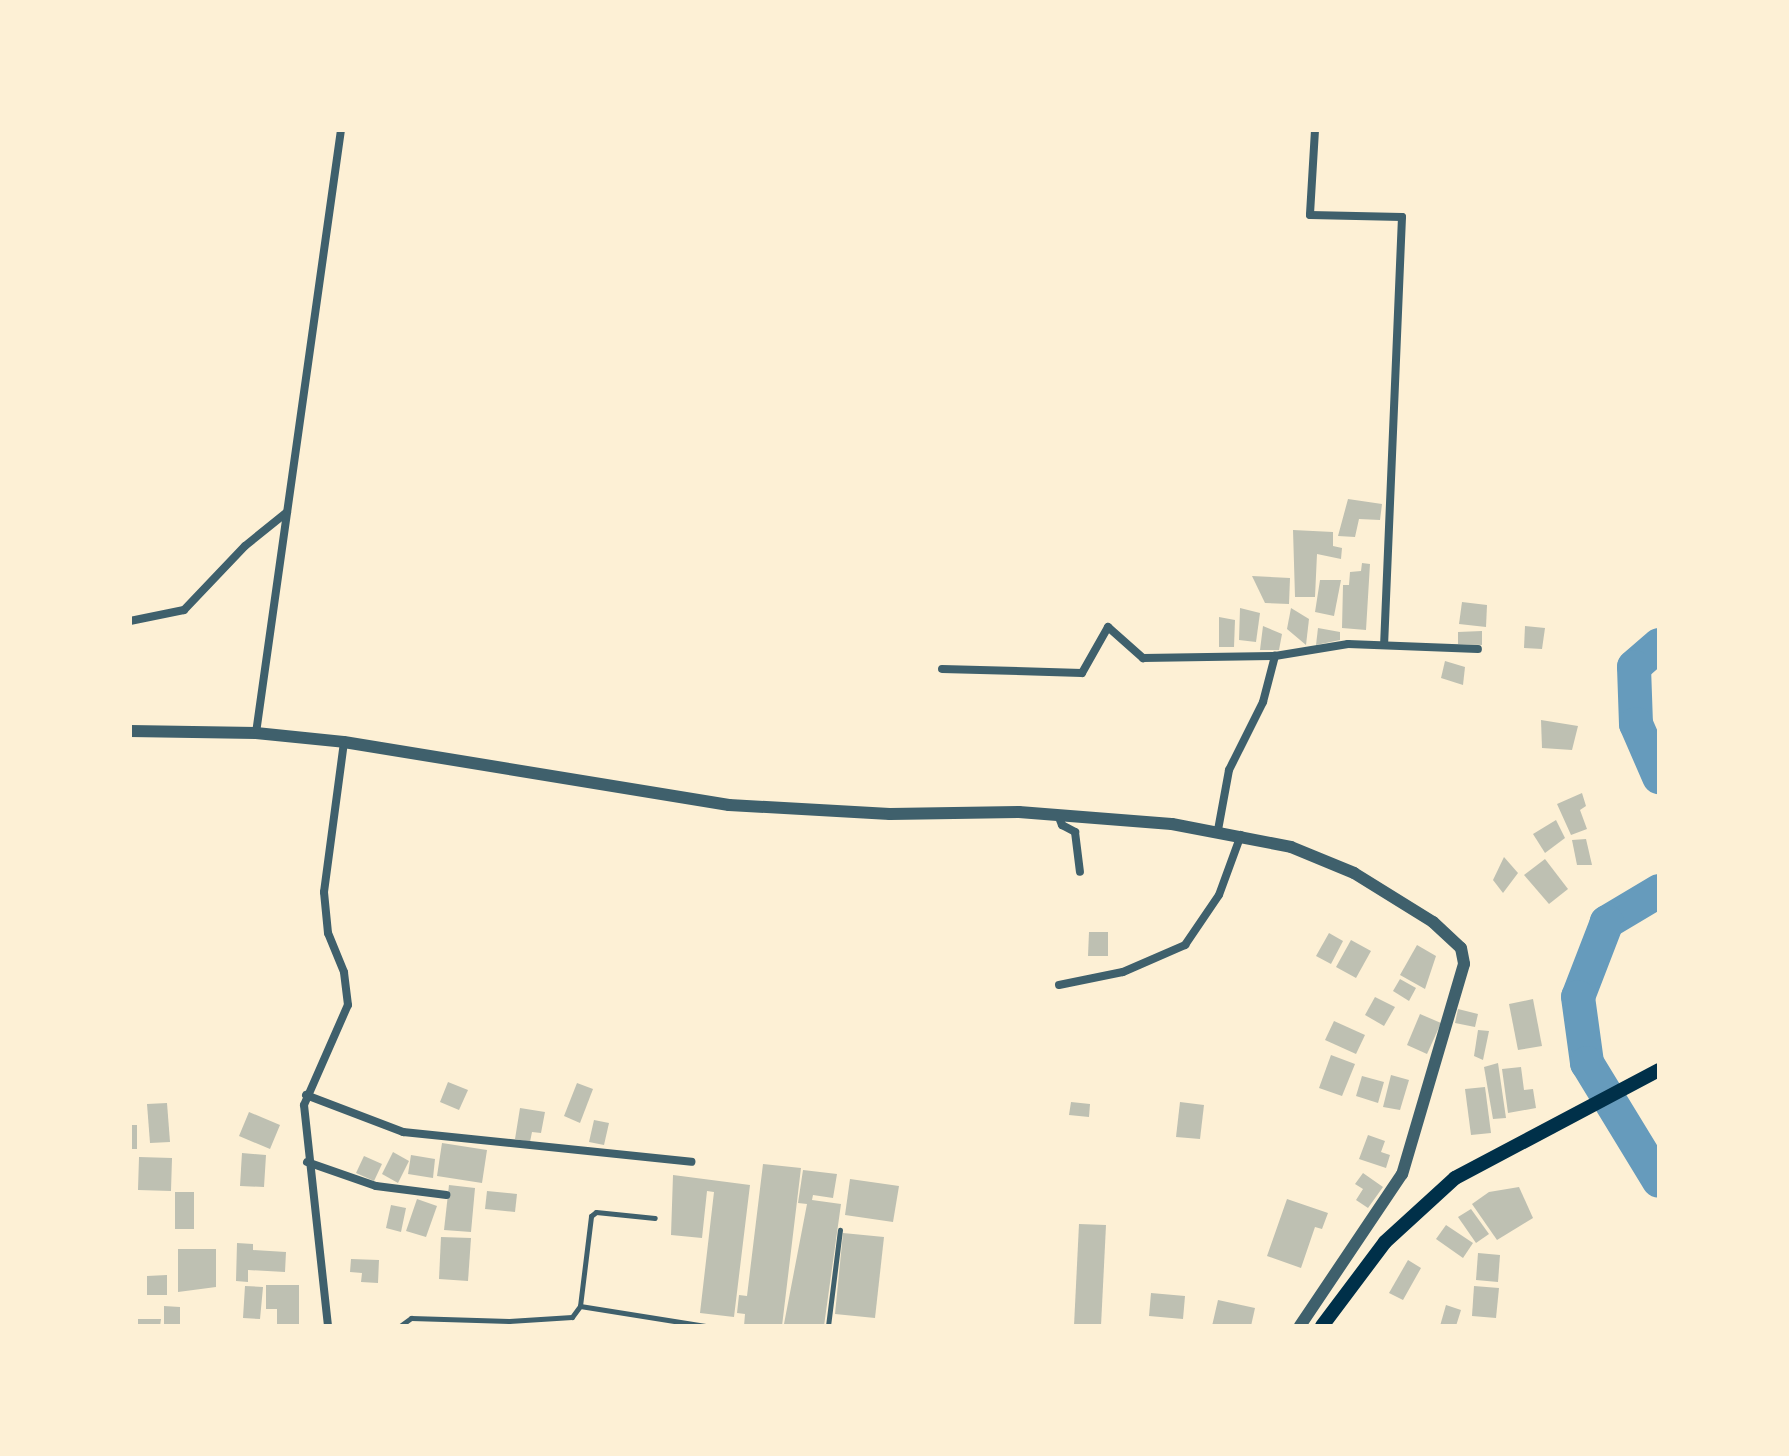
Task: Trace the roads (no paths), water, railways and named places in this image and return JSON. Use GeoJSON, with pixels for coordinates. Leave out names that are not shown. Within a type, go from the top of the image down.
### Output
{"type":"FeatureCollection","features":[{"type":"Feature","properties":{"kind":"main road"},"geometry":{"type":"LineString","coordinates":[[1322,1326],[1369,1261],[1430,1197],[1483,1161],[1654,1072]]}},
{"type":"Feature","properties":{"kind":"street"},"geometry":{"type":"LineString","coordinates":[[256,733],[341,130]]}},
{"type":"Feature","properties":{"kind":"street"},"geometry":{"type":"LineString","coordinates":[[1315,130],[1310,215],[1402,217],[1384,645]]}},
{"type":"Feature","properties":{"kind":"street"},"geometry":{"type":"LineString","coordinates":[[130,621],[184,610],[245,546],[287,512]]}},
{"type":"Feature","properties":{"kind":"street"},"geometry":{"type":"LineString","coordinates":[[942,669],[1082,673],[1108,627],[1143,658],[1275,656],[1348,644],[1478,649]]}},
{"type":"Feature","properties":{"kind":"street"},"geometry":{"type":"LineString","coordinates":[[1218,830],[1229,770],[1263,702],[1275,656]]}},
{"type":"Feature","properties":{"kind":"street"},"geometry":{"type":"LineString","coordinates":[[130,731],[256,733],[344,742],[729,805],[890,814],[1058,815],[1218,830],[1291,847],[1354,873],[1433,922],[1463,953],[1402,1174],[1300,1326]]}},
{"type":"Feature","properties":{"kind":"street"},"geometry":{"type":"LineString","coordinates":[[328,1326],[307,1162],[306,1095],[336,1041],[348,1005],[344,972],[328,933],[324,892],[344,742]]}},
{"type":"Feature","properties":{"kind":"street"},"geometry":{"type":"LineString","coordinates":[[1058,815],[1062,825],[1075,832],[1080,872]]}},
{"type":"Feature","properties":{"kind":"street"},"geometry":{"type":"LineString","coordinates":[[1059,985],[1123,972],[1185,945],[1219,895],[1242,834]]}},
{"type":"Feature","properties":{"kind":"street"},"geometry":{"type":"LineString","coordinates":[[306,1095],[403,1132],[691,1162]]}},
{"type":"Feature","properties":{"kind":"street"},"geometry":{"type":"LineString","coordinates":[[307,1162],[376,1186],[446,1195]]}},
{"type":"Feature","properties":{"kind":"lane"},"geometry":{"type":"LineString","coordinates":[[400,1326],[411,1318],[509,1324],[572,1317],[580,1306],[591,1216],[596,1212],[655,1218]]}},
{"type":"Feature","properties":{"kind":"lane"},"geometry":{"type":"LineString","coordinates":[[828,1326],[840,1230]]}},
{"type":"Feature","properties":{"kind":"lane"},"geometry":{"type":"LineString","coordinates":[[580,1306],[705,1326]]}},
{"type":"Feature","properties":{"kind":"waterway"},"geometry":{"type":"LineString","coordinates":[[1659,645],[1634,667],[1636,724],[1659,777]]}},
{"type":"Feature","properties":{"kind":"waterway"},"geometry":{"type":"LineString","coordinates":[[1659,891],[1607,922],[1578,997],[1587,1063],[1659,1181]]}}]}
